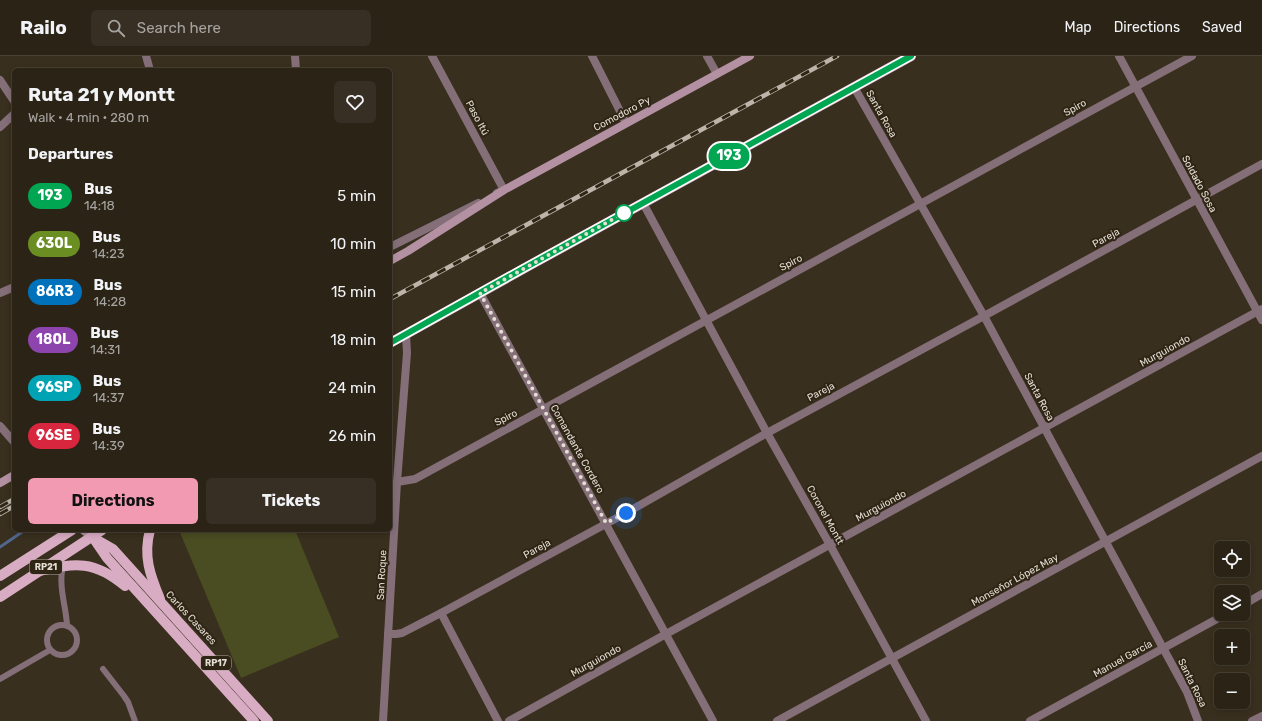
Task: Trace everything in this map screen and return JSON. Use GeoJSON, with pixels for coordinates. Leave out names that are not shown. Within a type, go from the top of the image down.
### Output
{"type":"FeatureCollection","features":[{"type":"Feature","properties":{"kind":"main road","name":"Comodoro Py"},"geometry":{"type":"LineString","coordinates":[[392,260],[504,190],[750,56]]}},
{"type":"Feature","properties":{"kind":"main road"},"geometry":{"type":"LineString","coordinates":[[392,342],[911,56]]}},
{"type":"Feature","properties":{"kind":"main road"},"geometry":{"type":"LineString","coordinates":[[0,483],[12,476]]}},
{"type":"Feature","properties":{"kind":"main road","name":"RP21"},"geometry":{"type":"LineString","coordinates":[[0,576],[69,532]]}},
{"type":"Feature","properties":{"kind":"main road","name":"Carlos Casares"},"geometry":{"type":"LineString","coordinates":[[86,532],[113,549],[268,721]]}},
{"type":"Feature","properties":{"kind":"main road","name":"RP21"},"geometry":{"type":"LineString","coordinates":[[0,597],[99,532]]}},
{"type":"Feature","properties":{"kind":"main road","name":"RP17"},"geometry":{"type":"LineString","coordinates":[[150,532],[147,555],[150,574],[164,606]]}},
{"type":"Feature","properties":{"kind":"main road","name":"Carlos Casares"},"geometry":{"type":"LineString","coordinates":[[92,537],[107,558],[254,721]]}},
{"type":"Feature","properties":{"kind":"main road","name":"RP17"},"geometry":{"type":"LineString","coordinates":[[39,571],[63,566],[80,565],[103,571],[123,584],[153,609]]}},
{"type":"Feature","properties":{"kind":"street"},"geometry":{"type":"LineString","coordinates":[[146,56],[149,68]]}},
{"type":"Feature","properties":{"kind":"street"},"geometry":{"type":"LineString","coordinates":[[295,56],[296,68]]}},
{"type":"Feature","properties":{"kind":"street","name":"Paso Itú"},"geometry":{"type":"LineString","coordinates":[[432,56],[504,190]]}},
{"type":"Feature","properties":{"kind":"street"},"geometry":{"type":"LineString","coordinates":[[592,56],[626,123]]}},
{"type":"Feature","properties":{"kind":"street"},"geometry":{"type":"LineString","coordinates":[[707,56],[717,74]]}},
{"type":"Feature","properties":{"kind":"street","name":"Soldado Sosa"},"geometry":{"type":"LineString","coordinates":[[1120,56],[1197,200],[1260,311],[1262,320]]}},
{"type":"Feature","properties":{"kind":"street","name":"Spiro"},"geometry":{"type":"LineString","coordinates":[[397,482],[415,479],[1192,56]]}},
{"type":"Feature","properties":{"kind":"street"},"geometry":{"type":"LineString","coordinates":[[0,80],[12,98]]}},
{"type":"Feature","properties":{"kind":"street","name":"Santa Rosa"},"geometry":{"type":"LineString","coordinates":[[854,87],[984,316],[1187,692],[1198,721]]}},
{"type":"Feature","properties":{"kind":"street"},"geometry":{"type":"LineString","coordinates":[[0,127],[12,116]]}},
{"type":"Feature","properties":{"kind":"street","name":"Pareja"},"geometry":{"type":"LineString","coordinates":[[388,634],[402,633],[441,613],[626,513],[767,433],[1262,164]]}},
{"type":"Feature","properties":{"kind":"street","name":"Comodoro Py"},"geometry":{"type":"LineString","coordinates":[[392,246],[504,190]]}},
{"type":"Feature","properties":{"kind":"street","name":"Coronel Montt"},"geometry":{"type":"LineString","coordinates":[[643,203],[767,433],[926,721]]}},
{"type":"Feature","properties":{"kind":"street"},"geometry":{"type":"LineString","coordinates":[[0,293],[12,288]]}},
{"type":"Feature","properties":{"kind":"street","name":"Comandante Cordero"},"geometry":{"type":"LineString","coordinates":[[480,293],[713,721]]}},
{"type":"Feature","properties":{"kind":"street","name":"Murguiondo"},"geometry":{"type":"LineString","coordinates":[[509,721],[1260,311]]}},
{"type":"Feature","properties":{"kind":"street","name":"San Roque"},"geometry":{"type":"LineString","coordinates":[[383,721],[397,482],[407,352],[406,334]]}},
{"type":"Feature","properties":{"kind":"street"},"geometry":{"type":"LineString","coordinates":[[0,426],[12,440]]}},
{"type":"Feature","properties":{"kind":"street","name":"Monseñor López May"},"geometry":{"type":"LineString","coordinates":[[777,721],[1262,456]]}},
{"type":"Feature","properties":{"kind":"street"},"geometry":{"type":"LineString","coordinates":[[1250,601],[1262,594]]}},
{"type":"Feature","properties":{"kind":"street"},"geometry":{"type":"LineString","coordinates":[[441,613],[498,721]]}},
{"type":"Feature","properties":{"kind":"street","name":"Manuel García"},"geometry":{"type":"LineString","coordinates":[[1030,721],[1214,620]]}},
{"type":"Feature","properties":{"kind":"street"},"geometry":{"type":"LineString","coordinates":[[1252,721],[1262,716]]}},
{"type":"Feature","properties":{"kind":"lane"},"geometry":{"type":"LineString","coordinates":[[63,566],[60,581],[67,625]]}},
{"type":"Feature","properties":{"kind":"lane"},"geometry":{"type":"LineString","coordinates":[[57,625],[67,625],[74,631],[77,640],[74,649],[67,654],[58,655],[50,650],[46,641],[49,631],[57,625]]}},
{"type":"Feature","properties":{"kind":"lane"},"geometry":{"type":"LineString","coordinates":[[0,679],[50,650]]}},
{"type":"Feature","properties":{"kind":"lane"},"geometry":{"type":"LineString","coordinates":[[103,670],[128,702],[135,721]]}},
{"type":"Feature","properties":{"kind":"green space"},"geometry":{"type":"Polygon","coordinates":[[[180,532],[296,532],[339,637],[241,678],[180,532]]]}},
{"type":"Feature","properties":{"kind":"waterway"},"geometry":{"type":"LineString","coordinates":[[0,547],[22,532]]}},
{"type":"Feature","properties":{"kind":"railway"},"geometry":{"type":"LineString","coordinates":[[392,298],[837,56]]}},
{"type":"Feature","properties":{"kind":"railway"},"geometry":{"type":"LineString","coordinates":[[0,507],[12,500]]}},
{"type":"Feature","properties":{"kind":"railway"},"geometry":{"type":"LineString","coordinates":[[0,514],[12,507]]}},
{"type":"Feature","properties":{"kind":"bus line","name":"193"},"geometry":{"type":"LineString","coordinates":[[392,342],[911,56]]}},
{"type":"Feature","properties":{"kind":"route"},"geometry":{"type":"LineString","coordinates":[[624,213],[480,293],[606,523],[626,513]]}}]}
